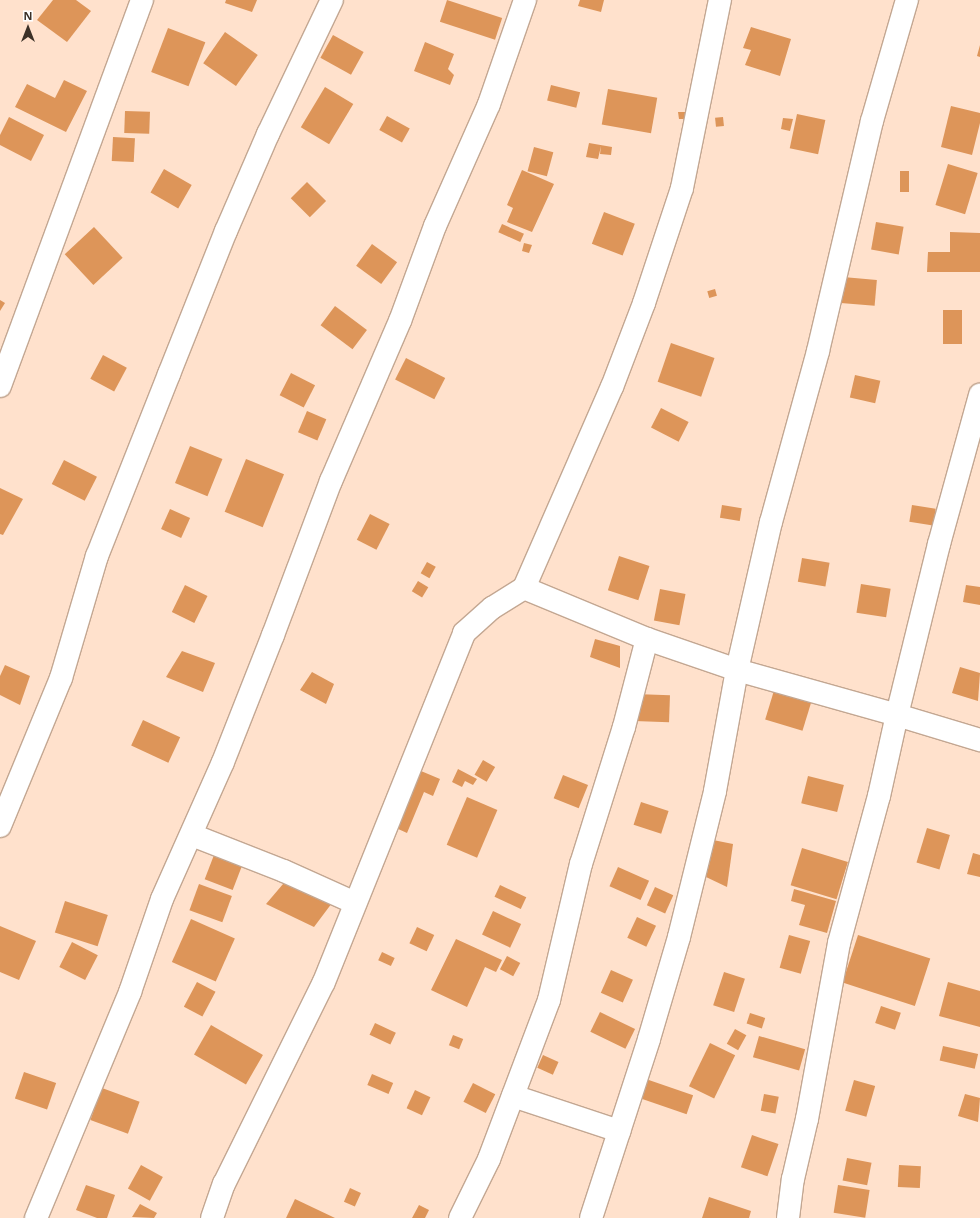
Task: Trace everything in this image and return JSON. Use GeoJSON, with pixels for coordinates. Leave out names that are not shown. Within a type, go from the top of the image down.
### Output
{"type":"FeatureCollection","features":[{"type":"Feature","properties":{"kind":"street"},"geometry":{"type":"LineString","coordinates":[[0,386],[142,0]]}},
{"type":"Feature","properties":{"kind":"street"},"geometry":{"type":"LineString","coordinates":[[0,826],[61,678],[97,556],[183,338],[268,134],[332,0]]}},
{"type":"Feature","properties":{"kind":"street"},"geometry":{"type":"LineString","coordinates":[[36,1218],[130,992],[162,899],[192,835],[273,635],[331,480],[400,321],[435,226],[489,104],[525,0]]}},
{"type":"Feature","properties":{"kind":"street"},"geometry":{"type":"LineString","coordinates":[[212,1218],[224,1184],[324,982],[464,633],[492,608],[524,588],[612,387],[644,304],[682,188],[720,0]]}},
{"type":"Feature","properties":{"kind":"street"},"geometry":{"type":"LineString","coordinates":[[591,1218],[649,1039],[680,929],[716,791],[738,670],[771,522],[818,351],[872,121],[907,0]]}},
{"type":"Feature","properties":{"kind":"street"},"geometry":{"type":"LineString","coordinates":[[788,1218],[793,1179],[807,1119],[839,943],[879,796],[897,715],[939,544],[980,395]]}},
{"type":"Feature","properties":{"kind":"street"},"geometry":{"type":"LineString","coordinates":[[524,588],[647,639],[738,670],[980,740]]}},
{"type":"Feature","properties":{"kind":"street"},"geometry":{"type":"LineString","coordinates":[[460,1218],[489,1159],[549,1000],[580,864],[624,727],[647,639]]}},
{"type":"Feature","properties":{"kind":"street"},"geometry":{"type":"LineString","coordinates":[[192,835],[284,871],[355,903]]}},
{"type":"Feature","properties":{"kind":"street"},"geometry":{"type":"LineString","coordinates":[[513,1096],[619,1131]]}},
{"type":"Feature","properties":{"kind":"building"},"geometry":{"type":"Polygon","coordinates":[[[53,0],[76,0],[91,11],[67,42],[37,20],[53,0]]]}},
{"type":"Feature","properties":{"kind":"building"},"geometry":{"type":"Polygon","coordinates":[[[226,0],[257,0],[252,12],[225,3],[226,0]]]}},
{"type":"Feature","properties":{"kind":"building"},"geometry":{"type":"Polygon","coordinates":[[[447,0],[502,18],[495,40],[440,22],[447,0]]]}},
{"type":"Feature","properties":{"kind":"building"},"geometry":{"type":"Polygon","coordinates":[[[580,0],[604,0],[601,12],[578,6],[580,0]]]}},
{"type":"Feature","properties":{"kind":"building"},"geometry":{"type":"Polygon","coordinates":[[[751,27],[791,39],[780,76],[745,65],[751,50],[743,48],[751,27]]]}},
{"type":"Feature","properties":{"kind":"building"},"geometry":{"type":"Polygon","coordinates":[[[168,28],[205,42],[188,86],[151,72],[168,28]]]}},
{"type":"Feature","properties":{"kind":"building"},"geometry":{"type":"Polygon","coordinates":[[[225,32],[258,55],[236,86],[203,63],[225,32]]]}},
{"type":"Feature","properties":{"kind":"building"},"geometry":{"type":"Polygon","coordinates":[[[333,35],[364,52],[351,75],[320,58],[333,35]]]}},
{"type":"Feature","properties":{"kind":"building"},"geometry":{"type":"Polygon","coordinates":[[[425,42],[454,54],[448,69],[454,75],[450,85],[414,71],[425,42]]]}},
{"type":"Feature","properties":{"kind":"building"},"geometry":{"type":"Polygon","coordinates":[[[980,45],[980,57],[977,56],[980,45]]]}},
{"type":"Feature","properties":{"kind":"building"},"geometry":{"type":"Polygon","coordinates":[[[64,80],[87,91],[66,132],[15,107],[27,84],[55,98],[64,80]]]}},
{"type":"Feature","properties":{"kind":"building"},"geometry":{"type":"Polygon","coordinates":[[[551,85],[580,92],[576,108],[547,101],[551,85]]]}},
{"type":"Feature","properties":{"kind":"building"},"geometry":{"type":"Polygon","coordinates":[[[325,87],[353,104],[329,144],[301,127],[325,87]]]}},
{"type":"Feature","properties":{"kind":"building"},"geometry":{"type":"Polygon","coordinates":[[[608,89],[657,98],[651,133],[602,124],[608,89]]]}},
{"type":"Feature","properties":{"kind":"building"},"geometry":{"type":"Polygon","coordinates":[[[951,106],[980,113],[980,123],[972,155],[941,147],[951,106]]]}},
{"type":"Feature","properties":{"kind":"building"},"geometry":{"type":"Polygon","coordinates":[[[125,111],[150,112],[149,134],[124,133],[125,111]]]}},
{"type":"Feature","properties":{"kind":"building"},"geometry":{"type":"Polygon","coordinates":[[[678,112],[685,112],[685,119],[679,119],[678,112]]]}},
{"type":"Feature","properties":{"kind":"building"},"geometry":{"type":"Polygon","coordinates":[[[797,114],[825,120],[818,154],[790,148],[797,114]]]}},
{"type":"Feature","properties":{"kind":"building"},"geometry":{"type":"Polygon","coordinates":[[[387,116],[410,129],[402,143],[379,130],[387,116]]]}},
{"type":"Feature","properties":{"kind":"building"},"geometry":{"type":"Polygon","coordinates":[[[9,117],[44,135],[31,161],[0,145],[0,135],[9,117]]]}},
{"type":"Feature","properties":{"kind":"building"},"geometry":{"type":"Polygon","coordinates":[[[723,117],[724,126],[716,127],[715,118],[723,117]]]}},
{"type":"Feature","properties":{"kind":"building"},"geometry":{"type":"Polygon","coordinates":[[[783,118],[793,119],[790,131],[781,129],[783,118]]]}},
{"type":"Feature","properties":{"kind":"building"},"geometry":{"type":"Polygon","coordinates":[[[113,137],[135,138],[134,162],[112,161],[113,137]]]}},
{"type":"Feature","properties":{"kind":"building"},"geometry":{"type":"Polygon","coordinates":[[[589,143],[612,147],[611,155],[600,154],[601,146],[598,159],[586,157],[589,143]]]}},
{"type":"Feature","properties":{"kind":"building"},"geometry":{"type":"Polygon","coordinates":[[[534,147],[553,152],[547,176],[528,171],[534,147]]]}},
{"type":"Feature","properties":{"kind":"building"},"geometry":{"type":"Polygon","coordinates":[[[948,164],[978,173],[965,214],[935,205],[948,164]]]}},
{"type":"Feature","properties":{"kind":"building"},"geometry":{"type":"Polygon","coordinates":[[[164,169],[192,185],[178,208],[150,192],[164,169]]]}},
{"type":"Feature","properties":{"kind":"building"},"geometry":{"type":"Polygon","coordinates":[[[522,170],[554,184],[532,232],[507,222],[513,208],[507,205],[522,170]]]}},
{"type":"Feature","properties":{"kind":"building"},"geometry":{"type":"Polygon","coordinates":[[[900,171],[909,171],[909,192],[900,192],[900,171]]]}},
{"type":"Feature","properties":{"kind":"building"},"geometry":{"type":"Polygon","coordinates":[[[307,182],[326,201],[310,217],[291,198],[307,182]]]}},
{"type":"Feature","properties":{"kind":"building"},"geometry":{"type":"Polygon","coordinates":[[[604,212],[635,224],[623,256],[592,244],[604,212]]]}},
{"type":"Feature","properties":{"kind":"building"},"geometry":{"type":"Polygon","coordinates":[[[876,222],[904,227],[899,254],[871,250],[876,222]]]}},
{"type":"Feature","properties":{"kind":"building"},"geometry":{"type":"Polygon","coordinates":[[[502,224],[524,234],[520,242],[498,232],[502,224]]]}},
{"type":"Feature","properties":{"kind":"building"},"geometry":{"type":"Polygon","coordinates":[[[94,227],[123,258],[93,285],[65,254],[94,227]]]}},
{"type":"Feature","properties":{"kind":"building"},"geometry":{"type":"Polygon","coordinates":[[[950,232],[980,233],[980,272],[927,272],[928,252],[950,252],[950,232]]]}},
{"type":"Feature","properties":{"kind":"building"},"geometry":{"type":"Polygon","coordinates":[[[524,243],[532,245],[529,253],[522,251],[524,243]]]}},
{"type":"Feature","properties":{"kind":"building"},"geometry":{"type":"Polygon","coordinates":[[[372,244],[397,262],[381,284],[356,266],[372,244]]]}},
{"type":"Feature","properties":{"kind":"building"},"geometry":{"type":"Polygon","coordinates":[[[843,277],[877,280],[875,306],[841,303],[843,277]]]}},
{"type":"Feature","properties":{"kind":"building"},"geometry":{"type":"Polygon","coordinates":[[[715,289],[717,296],[709,298],[707,291],[715,289]]]}},
{"type":"Feature","properties":{"kind":"building"},"geometry":{"type":"Polygon","coordinates":[[[0,300],[5,303],[0,311],[0,300]]]}},
{"type":"Feature","properties":{"kind":"building"},"geometry":{"type":"Polygon","coordinates":[[[335,306],[367,330],[353,349],[321,325],[335,306]]]}},
{"type":"Feature","properties":{"kind":"building"},"geometry":{"type":"Polygon","coordinates":[[[943,310],[962,310],[962,344],[943,344],[943,310]]]}},
{"type":"Feature","properties":{"kind":"building"},"geometry":{"type":"Polygon","coordinates":[[[671,343],[714,358],[701,397],[658,382],[671,343]]]}},
{"type":"Feature","properties":{"kind":"building"},"geometry":{"type":"Polygon","coordinates":[[[103,355],[127,368],[114,392],[90,379],[103,355]]]}},
{"type":"Feature","properties":{"kind":"building"},"geometry":{"type":"Polygon","coordinates":[[[406,358],[445,378],[434,399],[395,379],[406,358]]]}},
{"type":"Feature","properties":{"kind":"building"},"geometry":{"type":"Polygon","coordinates":[[[291,373],[315,385],[304,408],[280,395],[291,373]]]}},
{"type":"Feature","properties":{"kind":"building"},"geometry":{"type":"Polygon","coordinates":[[[855,375],[880,381],[875,403],[850,397],[855,375]]]}},
{"type":"Feature","properties":{"kind":"building"},"geometry":{"type":"Polygon","coordinates":[[[661,408],[689,422],[679,442],[651,428],[661,408]]]}},
{"type":"Feature","properties":{"kind":"building"},"geometry":{"type":"Polygon","coordinates":[[[307,411],[326,419],[317,440],[298,432],[307,411]]]}},
{"type":"Feature","properties":{"kind":"building"},"geometry":{"type":"Polygon","coordinates":[[[190,446],[222,459],[207,496],[175,483],[190,446]]]}},
{"type":"Feature","properties":{"kind":"building"},"geometry":{"type":"Polygon","coordinates":[[[246,459],[284,474],[263,527],[225,512],[246,459]]]}},
{"type":"Feature","properties":{"kind":"building"},"geometry":{"type":"Polygon","coordinates":[[[64,460],[97,477],[85,501],[52,484],[64,460]]]}},
{"type":"Feature","properties":{"kind":"building"},"geometry":{"type":"Polygon","coordinates":[[[0,488],[23,499],[3,535],[0,534],[0,488]]]}},
{"type":"Feature","properties":{"kind":"building"},"geometry":{"type":"Polygon","coordinates":[[[722,505],[742,508],[740,521],[720,518],[722,505]]]}},
{"type":"Feature","properties":{"kind":"building"},"geometry":{"type":"Polygon","coordinates":[[[912,505],[936,509],[933,526],[909,522],[912,505]]]}},
{"type":"Feature","properties":{"kind":"building"},"geometry":{"type":"Polygon","coordinates":[[[170,509],[190,518],[181,538],[161,529],[170,509]]]}},
{"type":"Feature","properties":{"kind":"building"},"geometry":{"type":"Polygon","coordinates":[[[370,514],[390,524],[376,550],[357,540],[370,514]]]}},
{"type":"Feature","properties":{"kind":"building"},"geometry":{"type":"Polygon","coordinates":[[[619,556],[649,566],[638,600],[608,590],[619,556]]]}},
{"type":"Feature","properties":{"kind":"building"},"geometry":{"type":"Polygon","coordinates":[[[802,558],[830,563],[825,586],[798,582],[802,558]]]}},
{"type":"Feature","properties":{"kind":"building"},"geometry":{"type":"Polygon","coordinates":[[[427,562],[436,567],[429,578],[421,573],[427,562]]]}},
{"type":"Feature","properties":{"kind":"building"},"geometry":{"type":"Polygon","coordinates":[[[418,581],[428,587],[422,597],[412,591],[418,581]]]}},
{"type":"Feature","properties":{"kind":"building"},"geometry":{"type":"Polygon","coordinates":[[[861,584],[891,589],[886,617],[856,613],[861,584]]]}},
{"type":"Feature","properties":{"kind":"building"},"geometry":{"type":"Polygon","coordinates":[[[185,585],[207,596],[194,623],[172,612],[185,585]]]}},
{"type":"Feature","properties":{"kind":"building"},"geometry":{"type":"Polygon","coordinates":[[[966,585],[980,587],[980,605],[963,602],[966,585]]]}},
{"type":"Feature","properties":{"kind":"building"},"geometry":{"type":"Polygon","coordinates":[[[660,589],[686,594],[679,625],[654,620],[660,589]]]}},
{"type":"Feature","properties":{"kind":"building"},"geometry":{"type":"Polygon","coordinates":[[[595,639],[620,646],[620,668],[590,657],[595,639]]]}},
{"type":"Feature","properties":{"kind":"building"},"geometry":{"type":"Polygon","coordinates":[[[182,651],[215,663],[203,692],[166,677],[182,651]]]}},
{"type":"Feature","properties":{"kind":"building"},"geometry":{"type":"Polygon","coordinates":[[[5,665],[30,676],[20,705],[0,695],[0,676],[5,665]]]}},
{"type":"Feature","properties":{"kind":"building"},"geometry":{"type":"Polygon","coordinates":[[[960,667],[980,673],[978,701],[952,693],[960,667]]]}},
{"type":"Feature","properties":{"kind":"building"},"geometry":{"type":"Polygon","coordinates":[[[312,672],[334,684],[326,704],[300,690],[312,672]]]}},
{"type":"Feature","properties":{"kind":"building"},"geometry":{"type":"Polygon","coordinates":[[[776,684],[813,695],[802,731],[765,719],[776,684]]]}},
{"type":"Feature","properties":{"kind":"building"},"geometry":{"type":"Polygon","coordinates":[[[635,694],[670,695],[669,722],[634,721],[635,694]]]}},
{"type":"Feature","properties":{"kind":"building"},"geometry":{"type":"Polygon","coordinates":[[[143,720],[180,737],[168,763],[131,745],[143,720]]]}},
{"type":"Feature","properties":{"kind":"building"},"geometry":{"type":"Polygon","coordinates":[[[483,760],[495,767],[487,782],[474,775],[483,760]]]}},
{"type":"Feature","properties":{"kind":"building"},"geometry":{"type":"Polygon","coordinates":[[[458,769],[477,779],[473,785],[465,781],[462,787],[452,782],[458,769]]]}},
{"type":"Feature","properties":{"kind":"building"},"geometry":{"type":"Polygon","coordinates":[[[421,771],[440,779],[433,796],[424,792],[407,833],[396,828],[421,771]]]}},
{"type":"Feature","properties":{"kind":"building"},"geometry":{"type":"Polygon","coordinates":[[[563,775],[588,785],[579,808],[554,798],[563,775]]]}},
{"type":"Feature","properties":{"kind":"building"},"geometry":{"type":"Polygon","coordinates":[[[808,776],[844,785],[837,812],[801,803],[808,776]]]}},
{"type":"Feature","properties":{"kind":"building"},"geometry":{"type":"Polygon","coordinates":[[[467,797],[497,810],[477,858],[447,845],[467,797]]]}},
{"type":"Feature","properties":{"kind":"building"},"geometry":{"type":"Polygon","coordinates":[[[641,802],[669,811],[661,834],[634,825],[641,802]]]}},
{"type":"Feature","properties":{"kind":"building"},"geometry":{"type":"Polygon","coordinates":[[[927,828],[950,835],[939,869],[916,862],[927,828]]]}},
{"type":"Feature","properties":{"kind":"building"},"geometry":{"type":"Polygon","coordinates":[[[713,840],[733,844],[727,887],[706,877],[713,840]]]}},
{"type":"Feature","properties":{"kind":"building"},"geometry":{"type":"Polygon","coordinates":[[[802,848],[848,862],[837,899],[791,885],[802,848]]]}},
{"type":"Feature","properties":{"kind":"building"},"geometry":{"type":"Polygon","coordinates":[[[973,853],[980,855],[980,877],[967,874],[973,853]]]}},
{"type":"Feature","properties":{"kind":"building"},"geometry":{"type":"Polygon","coordinates":[[[214,855],[242,866],[233,890],[205,879],[214,855]]]}},
{"type":"Feature","properties":{"kind":"building"},"geometry":{"type":"Polygon","coordinates":[[[618,867],[649,881],[641,900],[609,886],[618,867]]]}},
{"type":"Feature","properties":{"kind":"building"},"geometry":{"type":"Polygon","coordinates":[[[289,877],[335,899],[314,927],[266,904],[289,877]]]}},
{"type":"Feature","properties":{"kind":"building"},"geometry":{"type":"Polygon","coordinates":[[[199,884],[232,896],[222,922],[189,910],[199,884]]]}},
{"type":"Feature","properties":{"kind":"building"},"geometry":{"type":"Polygon","coordinates":[[[500,885],[526,897],[521,909],[495,897],[500,885]]]}},
{"type":"Feature","properties":{"kind":"building"},"geometry":{"type":"Polygon","coordinates":[[[655,887],[673,895],[665,913],[647,905],[655,887]]]}},
{"type":"Feature","properties":{"kind":"building"},"geometry":{"type":"Polygon","coordinates":[[[794,889],[836,901],[827,933],[799,925],[805,905],[791,901],[794,889]]]}},
{"type":"Feature","properties":{"kind":"building"},"geometry":{"type":"Polygon","coordinates":[[[65,901],[108,915],[98,946],[55,932],[65,901]]]}},
{"type":"Feature","properties":{"kind":"building"},"geometry":{"type":"Polygon","coordinates":[[[493,911],[521,924],[510,948],[482,935],[493,911]]]}},
{"type":"Feature","properties":{"kind":"building"},"geometry":{"type":"Polygon","coordinates":[[[637,917],[656,926],[646,947],[627,938],[637,917]]]}},
{"type":"Feature","properties":{"kind":"building"},"geometry":{"type":"Polygon","coordinates":[[[191,919],[235,939],[216,981],[172,962],[191,919]]]}},
{"type":"Feature","properties":{"kind":"building"},"geometry":{"type":"Polygon","coordinates":[[[0,926],[36,941],[19,980],[0,972],[0,926]]]}},
{"type":"Feature","properties":{"kind":"building"},"geometry":{"type":"Polygon","coordinates":[[[417,927],[434,935],[427,951],[409,943],[417,927]]]}},
{"type":"Feature","properties":{"kind":"building"},"geometry":{"type":"Polygon","coordinates":[[[789,935],[810,941],[801,974],[780,968],[789,935]]]}},
{"type":"Feature","properties":{"kind":"building"},"geometry":{"type":"Polygon","coordinates":[[[858,935],[930,958],[915,1006],[843,983],[858,935]]]}},
{"type":"Feature","properties":{"kind":"building"},"geometry":{"type":"Polygon","coordinates":[[[456,939],[502,960],[496,972],[485,967],[467,1007],[431,990],[456,939]]]}},
{"type":"Feature","properties":{"kind":"building"},"geometry":{"type":"Polygon","coordinates":[[[72,942],[98,955],[85,980],[59,967],[72,942]]]}},
{"type":"Feature","properties":{"kind":"building"},"geometry":{"type":"Polygon","coordinates":[[[382,952],[395,958],[391,966],[378,960],[382,952]]]}},
{"type":"Feature","properties":{"kind":"building"},"geometry":{"type":"Polygon","coordinates":[[[507,956],[520,963],[513,976],[500,969],[507,956]]]}},
{"type":"Feature","properties":{"kind":"building"},"geometry":{"type":"Polygon","coordinates":[[[611,970],[633,980],[623,1003],[601,993],[611,970]]]}},
{"type":"Feature","properties":{"kind":"building"},"geometry":{"type":"Polygon","coordinates":[[[724,972],[745,979],[734,1012],[713,1005],[724,972]]]}},
{"type":"Feature","properties":{"kind":"building"},"geometry":{"type":"Polygon","coordinates":[[[197,982],[216,992],[202,1017],[184,1007],[197,982]]]}},
{"type":"Feature","properties":{"kind":"building"},"geometry":{"type":"Polygon","coordinates":[[[948,982],[980,991],[980,1027],[939,1016],[948,982]]]}},
{"type":"Feature","properties":{"kind":"building"},"geometry":{"type":"Polygon","coordinates":[[[881,1006],[901,1013],[895,1030],[875,1023],[881,1006]]]}},
{"type":"Feature","properties":{"kind":"building"},"geometry":{"type":"Polygon","coordinates":[[[600,1012],[635,1029],[625,1049],[590,1032],[600,1012]]]}},
{"type":"Feature","properties":{"kind":"building"},"geometry":{"type":"Polygon","coordinates":[[[750,1013],[765,1018],[762,1028],[747,1023],[750,1013]]]}},
{"type":"Feature","properties":{"kind":"building"},"geometry":{"type":"Polygon","coordinates":[[[375,1023],[396,1033],[390,1045],[370,1035],[375,1023]]]}},
{"type":"Feature","properties":{"kind":"building"},"geometry":{"type":"Polygon","coordinates":[[[211,1025],[263,1055],[246,1084],[194,1054],[211,1025]]]}},
{"type":"Feature","properties":{"kind":"building"},"geometry":{"type":"Polygon","coordinates":[[[735,1029],[746,1035],[738,1050],[727,1044],[735,1029]]]}},
{"type":"Feature","properties":{"kind":"building"},"geometry":{"type":"Polygon","coordinates":[[[453,1035],[463,1039],[459,1049],[449,1045],[453,1035]]]}},
{"type":"Feature","properties":{"kind":"building"},"geometry":{"type":"Polygon","coordinates":[[[759,1036],[805,1049],[799,1070],[753,1057],[759,1036]]]}},
{"type":"Feature","properties":{"kind":"building"},"geometry":{"type":"Polygon","coordinates":[[[710,1043],[735,1055],[714,1098],[689,1086],[710,1043]]]}},
{"type":"Feature","properties":{"kind":"building"},"geometry":{"type":"Polygon","coordinates":[[[943,1046],[978,1054],[975,1069],[940,1061],[943,1046]]]}},
{"type":"Feature","properties":{"kind":"building"},"geometry":{"type":"Polygon","coordinates":[[[543,1055],[559,1062],[553,1075],[537,1068],[543,1055]]]}},
{"type":"Feature","properties":{"kind":"building"},"geometry":{"type":"Polygon","coordinates":[[[24,1072],[56,1083],[47,1110],[15,1098],[24,1072]]]}},
{"type":"Feature","properties":{"kind":"building"},"geometry":{"type":"Polygon","coordinates":[[[372,1074],[393,1083],[388,1094],[367,1085],[372,1074]]]}},
{"type":"Feature","properties":{"kind":"building"},"geometry":{"type":"Polygon","coordinates":[[[643,1078],[693,1095],[687,1114],[636,1097],[643,1078]]]}},
{"type":"Feature","properties":{"kind":"building"},"geometry":{"type":"Polygon","coordinates":[[[854,1080],[875,1086],[866,1117],[845,1111],[854,1080]]]}},
{"type":"Feature","properties":{"kind":"building"},"geometry":{"type":"Polygon","coordinates":[[[473,1083],[495,1094],[486,1113],[463,1102],[473,1083]]]}},
{"type":"Feature","properties":{"kind":"building"},"geometry":{"type":"Polygon","coordinates":[[[102,1088],[140,1102],[128,1134],[90,1120],[102,1088]]]}},
{"type":"Feature","properties":{"kind":"building"},"geometry":{"type":"Polygon","coordinates":[[[415,1090],[430,1097],[422,1115],[407,1108],[415,1090]]]}},
{"type":"Feature","properties":{"kind":"building"},"geometry":{"type":"Polygon","coordinates":[[[764,1094],[779,1097],[775,1114],[761,1111],[764,1094]]]}},
{"type":"Feature","properties":{"kind":"building"},"geometry":{"type":"Polygon","coordinates":[[[965,1094],[980,1098],[978,1122],[958,1116],[965,1094]]]}},
{"type":"Feature","properties":{"kind":"building"},"geometry":{"type":"Polygon","coordinates":[[[752,1135],[778,1144],[767,1176],[741,1167],[752,1135]]]}},
{"type":"Feature","properties":{"kind":"building"},"geometry":{"type":"Polygon","coordinates":[[[847,1158],[872,1163],[867,1185],[843,1181],[847,1158]]]}},
{"type":"Feature","properties":{"kind":"building"},"geometry":{"type":"Polygon","coordinates":[[[141,1165],[163,1177],[150,1201],[128,1189],[141,1165]]]}},
{"type":"Feature","properties":{"kind":"building"},"geometry":{"type":"Polygon","coordinates":[[[899,1165],[921,1166],[920,1188],[898,1187],[899,1165]]]}},
{"type":"Feature","properties":{"kind":"building"},"geometry":{"type":"Polygon","coordinates":[[[86,1185],[115,1195],[107,1218],[97,1218],[76,1210],[86,1185]]]}},
{"type":"Feature","properties":{"kind":"building"},"geometry":{"type":"Polygon","coordinates":[[[838,1185],[870,1190],[865,1218],[834,1213],[838,1185]]]}},
{"type":"Feature","properties":{"kind":"building"},"geometry":{"type":"Polygon","coordinates":[[[350,1188],[361,1193],[355,1207],[344,1202],[350,1188]]]}},
{"type":"Feature","properties":{"kind":"building"},"geometry":{"type":"Polygon","coordinates":[[[709,1197],[751,1211],[749,1218],[702,1218],[709,1197]]]}},
{"type":"Feature","properties":{"kind":"building"},"geometry":{"type":"Polygon","coordinates":[[[295,1199],[335,1218],[286,1218],[295,1199]]]}},
{"type":"Feature","properties":{"kind":"building"},"geometry":{"type":"Polygon","coordinates":[[[140,1204],[157,1213],[154,1218],[132,1217],[140,1204]]]}},
{"type":"Feature","properties":{"kind":"building"},"geometry":{"type":"Polygon","coordinates":[[[419,1205],[429,1210],[425,1218],[412,1218],[419,1205]]]}}]}
